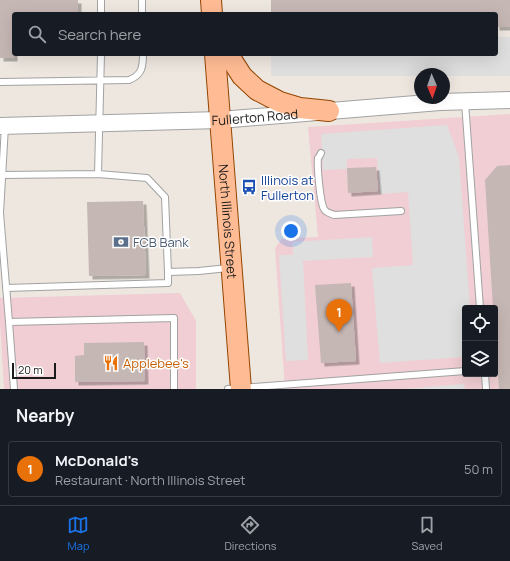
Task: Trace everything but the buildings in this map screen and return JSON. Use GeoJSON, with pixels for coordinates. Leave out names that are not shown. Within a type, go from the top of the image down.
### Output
{"type":"FeatureCollection","features":[{"type":"Feature","properties":{"kind":"main road"},"geometry":{"type":"LineString","coordinates":[[211,0],[212,12]]}},
{"type":"Feature","properties":{"kind":"main road","name":"North Illinois Street"},"geometry":{"type":"LineString","coordinates":[[215,56],[232,268],[237,389]]}},
{"type":"Feature","properties":{"kind":"main road"},"geometry":{"type":"LineString","coordinates":[[229,56],[242,76],[256,90],[280,102],[300,108],[329,111]]}},
{"type":"Feature","properties":{"kind":"street","name":"Fullerton Road"},"geometry":{"type":"LineString","coordinates":[[2,126],[220,120],[329,111],[510,100]]}},
{"type":"Feature","properties":{"kind":"lane"},"geometry":{"type":"LineString","coordinates":[[101,0],[101,12]]}},
{"type":"Feature","properties":{"kind":"lane"},"geometry":{"type":"LineString","coordinates":[[142,0],[142,12]]}},
{"type":"Feature","properties":{"kind":"lane"},"geometry":{"type":"LineString","coordinates":[[98,174],[101,56]]}},
{"type":"Feature","properties":{"kind":"lane"},"geometry":{"type":"LineString","coordinates":[[0,82],[129,80],[136,77],[142,70],[143,56]]}},
{"type":"Feature","properties":{"kind":"lane"},"geometry":{"type":"LineString","coordinates":[[465,102],[480,305]]}},
{"type":"Feature","properties":{"kind":"lane"},"geometry":{"type":"LineString","coordinates":[[2,126],[0,213],[14,389]]}},
{"type":"Feature","properties":{"kind":"lane"},"geometry":{"type":"LineString","coordinates":[[321,153],[318,158],[320,195],[322,207],[326,212],[334,215],[402,211]]}},
{"type":"Feature","properties":{"kind":"lane"},"geometry":{"type":"LineString","coordinates":[[2,175],[98,174],[147,178],[165,197],[168,272],[168,283],[6,288]]}},
{"type":"Feature","properties":{"kind":"lane"},"geometry":{"type":"LineString","coordinates":[[168,272],[232,268]]}},
{"type":"Feature","properties":{"kind":"lane"},"geometry":{"type":"LineString","coordinates":[[8,322],[174,318],[174,389]]}},
{"type":"Feature","properties":{"kind":"lane"},"geometry":{"type":"LineString","coordinates":[[237,389],[462,371]]}},
{"type":"Feature","properties":{"kind":"lane"},"geometry":{"type":"LineString","coordinates":[[485,377],[486,389]]}},
{"type":"Feature","properties":{"kind":"shaded area"},"geometry":{"type":"Polygon","coordinates":[[[498,37],[510,37],[510,76],[450,76],[450,68],[414,68],[414,76],[271,76],[271,56],[498,56],[498,37]]]}},
{"type":"Feature","properties":{"kind":"shaded area"},"geometry":{"type":"Polygon","coordinates":[[[510,114],[510,389],[285,389],[275,248],[282,239],[318,237],[308,127],[510,114]]]}},
{"type":"Feature","properties":{"kind":"shaded area"},"geometry":{"type":"Polygon","coordinates":[[[447,125],[459,157],[470,305],[462,305],[462,357],[380,363],[372,268],[413,265],[408,192],[380,194],[377,158],[347,159],[347,169],[323,170],[321,134],[447,125]]]}},
{"type":"Feature","properties":{"kind":"shaded area"},"geometry":{"type":"Polygon","coordinates":[[[372,237],[373,257],[303,261],[308,360],[286,361],[279,255],[293,255],[293,242],[372,237]]]}},
{"type":"Feature","properties":{"kind":"shaded area"},"geometry":{"type":"Polygon","coordinates":[[[180,293],[196,321],[196,389],[4,389],[0,298],[180,293]]]}},
{"type":"Feature","properties":{"kind":"shaded area"},"geometry":{"type":"Polygon","coordinates":[[[464,384],[465,389],[404,389],[464,384]]]}},
{"type":"Feature","properties":{"kind":"place","name":"Illinois at Fullerton"},"geometry":{"type":"Point","coordinates":[249,187]}},
{"type":"Feature","properties":{"kind":"place","name":"FCB Bank"},"geometry":{"type":"Point","coordinates":[121,242]}},
{"type":"Feature","properties":{"kind":"place","name":"McDonald's"},"geometry":{"type":"Point","coordinates":[339,332]}},
{"type":"Feature","properties":{"kind":"place","name":"Applebee's"},"geometry":{"type":"Point","coordinates":[111,363]}}]}
